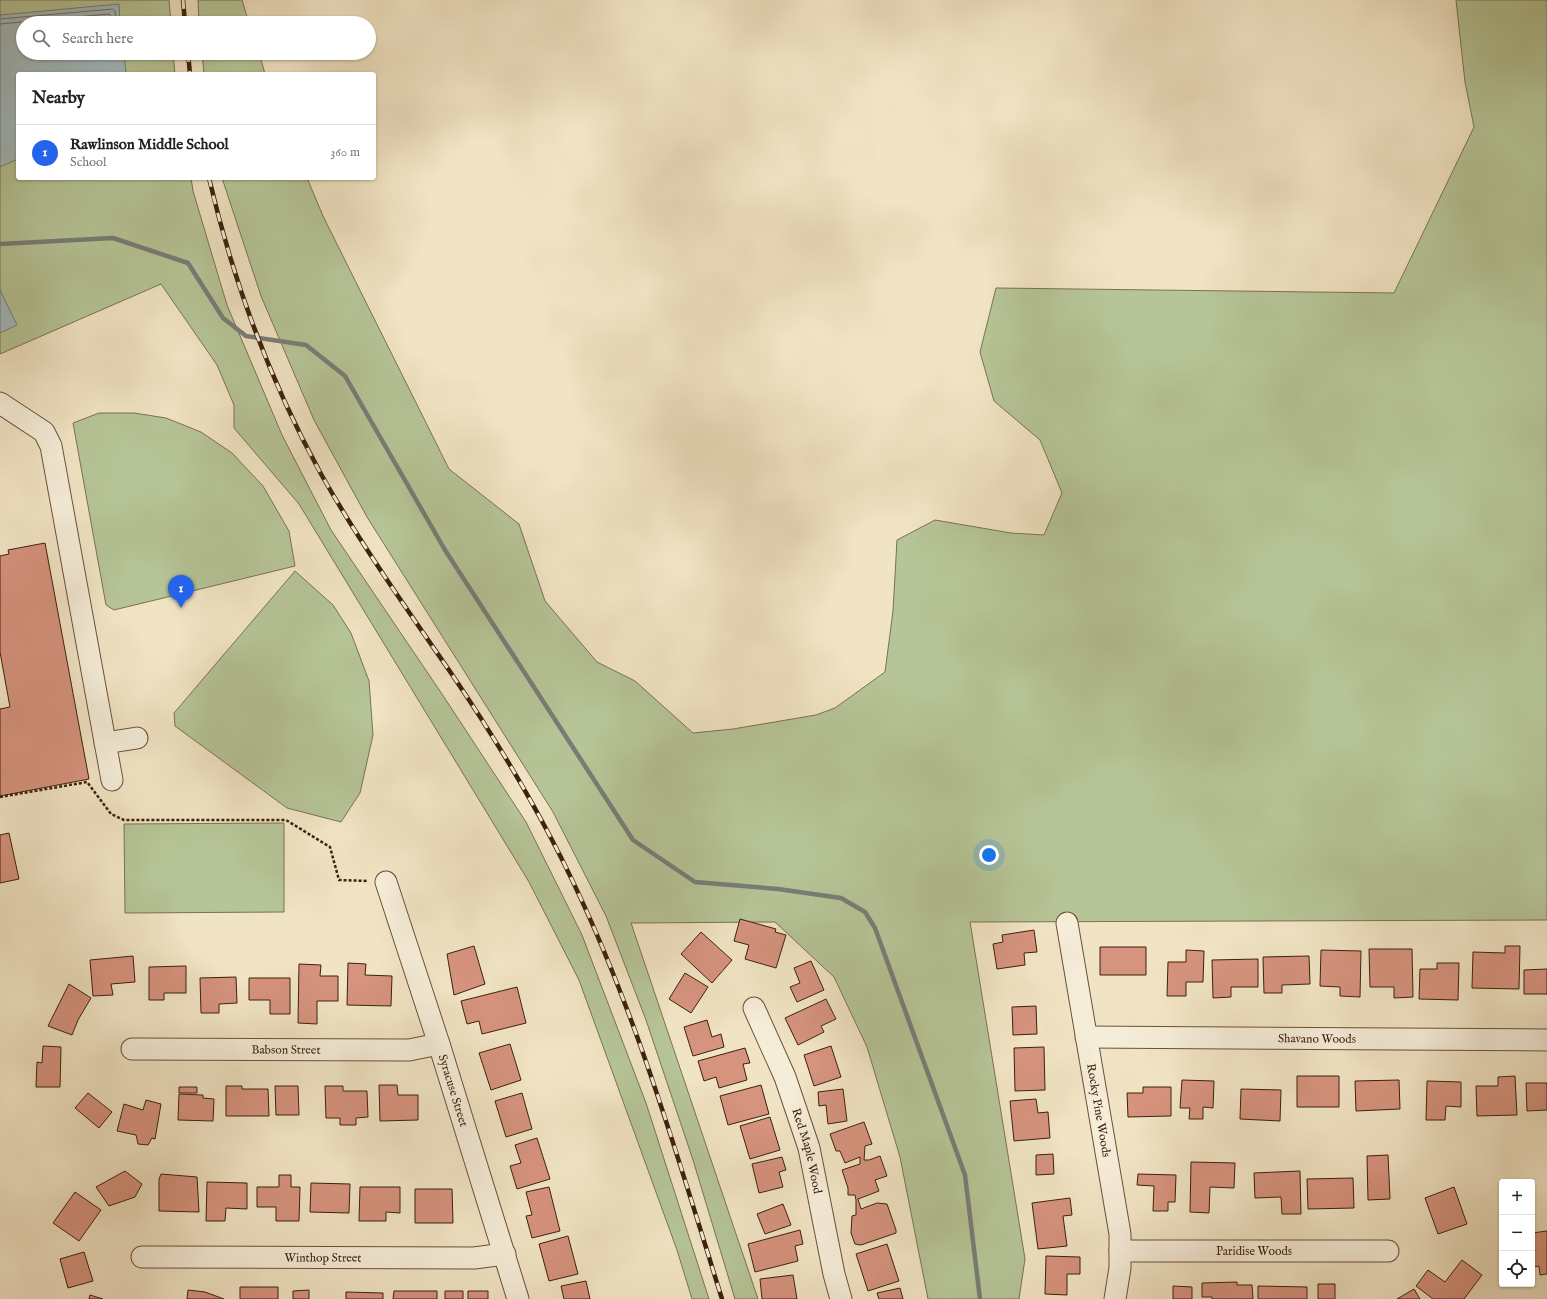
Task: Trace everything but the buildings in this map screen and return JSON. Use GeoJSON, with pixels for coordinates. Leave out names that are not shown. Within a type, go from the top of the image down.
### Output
{"type":"FeatureCollection","features":[{"type":"Feature","properties":{"kind":"street"},"geometry":{"type":"LineString","coordinates":[[0,403],[44,432],[51,446],[112,780]]}},
{"type":"Feature","properties":{"kind":"street"},"geometry":{"type":"LineString","coordinates":[[105,743],[137,738]]}},
{"type":"Feature","properties":{"kind":"street","name":"Syracuse Street"},"geometry":{"type":"LineString","coordinates":[[386,882],[439,1044],[518,1299]]}},
{"type":"Feature","properties":{"kind":"street","name":"Rocky Pine Woods"},"geometry":{"type":"LineString","coordinates":[[1067,922],[1120,1234],[1120,1268],[1115,1299]]}},
{"type":"Feature","properties":{"kind":"street","name":"Red Maple Wood"},"geometry":{"type":"LineString","coordinates":[[754,1008],[785,1077],[809,1148],[834,1274],[841,1299]]}},
{"type":"Feature","properties":{"kind":"street","name":"Shavano Woods"},"geometry":{"type":"LineString","coordinates":[[1086,1037],[1547,1040]]}},
{"type":"Feature","properties":{"kind":"street","name":"Babson Street"},"geometry":{"type":"LineString","coordinates":[[132,1049],[409,1050],[439,1044]]}},
{"type":"Feature","properties":{"kind":"street","name":"Paridise Woods"},"geometry":{"type":"LineString","coordinates":[[1120,1251],[1388,1251]]}},
{"type":"Feature","properties":{"kind":"street","name":"Winthop Street"},"geometry":{"type":"LineString","coordinates":[[142,1257],[474,1258],[505,1254]]}},
{"type":"Feature","properties":{"kind":"path"},"geometry":{"type":"LineString","coordinates":[[0,797],[87,782],[111,814],[124,820],[286,820],[330,847],[339,880],[386,882]]}},
{"type":"Feature","properties":{"kind":"green space"},"geometry":{"type":"Polygon","coordinates":[[[0,0],[169,0],[170,16],[16,16],[16,60],[174,60],[175,72],[16,72],[16,180],[191,180],[193,191],[227,305],[282,435],[331,530],[442,694],[526,822],[582,935],[646,1103],[709,1299],[692,1299],[677,1250],[579,980],[529,882],[299,504],[234,428],[234,405],[217,365],[161,284],[0,354],[0,0]]]}},
{"type":"Feature","properties":{"kind":"green space"},"geometry":{"type":"Polygon","coordinates":[[[198,0],[242,0],[247,16],[199,16],[198,0]]]}},
{"type":"Feature","properties":{"kind":"green space"},"geometry":{"type":"Polygon","coordinates":[[[1456,0],[1547,0],[1547,920],[970,922],[1025,1259],[1019,1299],[928,1299],[900,1157],[867,1047],[834,977],[775,922],[631,923],[758,1299],[735,1299],[693,1160],[646,1020],[606,916],[553,812],[367,517],[314,420],[261,296],[223,180],[308,180],[323,216],[449,469],[519,524],[545,601],[597,662],[635,681],[693,733],[733,729],[816,715],[835,708],[885,672],[893,611],[897,540],[935,520],[1011,533],[1044,535],[1062,493],[1040,440],[994,401],[980,352],[996,288],[1394,293],[1474,127],[1465,82],[1456,0]]]}},
{"type":"Feature","properties":{"kind":"green space"},"geometry":{"type":"Polygon","coordinates":[[[203,60],[261,60],[264,72],[204,72],[203,60]]]}},
{"type":"Feature","properties":{"kind":"green space"},"geometry":{"type":"Polygon","coordinates":[[[99,413],[134,413],[166,418],[201,432],[232,453],[263,486],[289,531],[295,566],[114,610],[106,605],[73,423],[99,413]]]}},
{"type":"Feature","properties":{"kind":"green space"},"geometry":{"type":"Polygon","coordinates":[[[295,571],[333,605],[351,633],[369,681],[373,735],[360,793],[341,822],[287,808],[175,726],[174,713],[295,571]]]}},
{"type":"Feature","properties":{"kind":"green space"},"geometry":{"type":"Polygon","coordinates":[[[284,823],[284,912],[125,913],[124,824],[284,823]]]}},
{"type":"Feature","properties":{"kind":"water"},"geometry":{"type":"Polygon","coordinates":[[[119,4],[120,16],[16,16],[16,60],[125,60],[126,72],[16,72],[16,160],[0,167],[0,15],[119,4]]]}},
{"type":"Feature","properties":{"kind":"water"},"geometry":{"type":"Polygon","coordinates":[[[0,290],[17,325],[0,333],[0,290]]]}},
{"type":"Feature","properties":{"kind":"waterway"},"geometry":{"type":"LineString","coordinates":[[0,244],[113,238],[188,263],[223,318],[246,336],[306,345],[345,376],[445,550],[633,840],[695,882],[778,889],[841,898],[865,912],[875,928],[965,1175],[980,1299]]}},
{"type":"Feature","properties":{"kind":"railway"},"geometry":{"type":"LineString","coordinates":[[183,0],[184,16]]}},
{"type":"Feature","properties":{"kind":"railway"},"geometry":{"type":"LineString","coordinates":[[189,60],[190,72]]}},
{"type":"Feature","properties":{"kind":"railway"},"geometry":{"type":"LineString","coordinates":[[210,180],[229,255],[269,367],[285,403],[321,474],[367,550],[491,733],[540,817],[578,893],[603,950],[647,1064],[722,1299]]}},
{"type":"Feature","properties":{"kind":"place","name":"Rawlinson Middle School"},"geometry":{"type":"Point","coordinates":[181,608]}}]}
